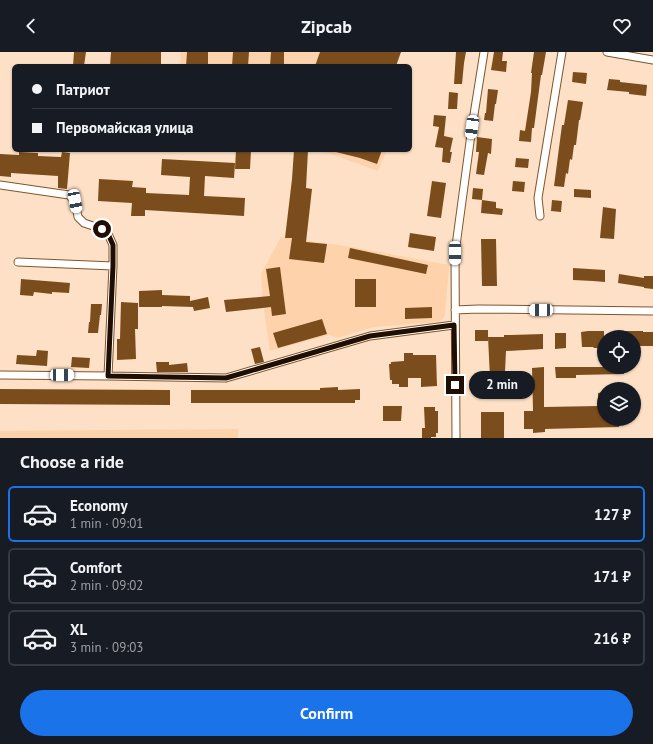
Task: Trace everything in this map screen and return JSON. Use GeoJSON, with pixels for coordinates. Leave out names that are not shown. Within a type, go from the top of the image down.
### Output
{"type":"FeatureCollection","features":[{"type":"Feature","properties":{"kind":"street"},"geometry":{"type":"LineString","coordinates":[[456,438],[454,325],[455,253],[484,52]]}},
{"type":"Feature","properties":{"kind":"street"},"geometry":{"type":"LineString","coordinates":[[540,216],[538,198],[562,52]]}},
{"type":"Feature","properties":{"kind":"street"},"geometry":{"type":"LineString","coordinates":[[607,52],[653,60]]}},
{"type":"Feature","properties":{"kind":"street"},"geometry":{"type":"LineString","coordinates":[[0,185],[69,195],[75,201],[78,217],[84,223],[102,229],[109,236],[113,245],[113,266],[108,376]]}},
{"type":"Feature","properties":{"kind":"street"},"geometry":{"type":"LineString","coordinates":[[18,262],[113,266]]}},
{"type":"Feature","properties":{"kind":"street"},"geometry":{"type":"LineString","coordinates":[[454,310],[653,311]]}},
{"type":"Feature","properties":{"kind":"street"},"geometry":{"type":"LineString","coordinates":[[0,375],[226,378],[370,336],[454,325]]}},
{"type":"Feature","properties":{"kind":"shaded area"},"geometry":{"type":"Polygon","coordinates":[[[181,52],[342,52],[338,64],[180,64],[181,52]]]}},
{"type":"Feature","properties":{"kind":"shaded area"},"geometry":{"type":"Polygon","coordinates":[[[326,152],[386,152],[378,171],[326,152]]]}},
{"type":"Feature","properties":{"kind":"shaded area"},"geometry":{"type":"Polygon","coordinates":[[[281,237],[352,247],[449,265],[445,315],[442,320],[438,322],[373,327],[338,338],[329,335],[270,351],[263,303],[261,274],[281,237]]]}},
{"type":"Feature","properties":{"kind":"shaded area"},"geometry":{"type":"Polygon","coordinates":[[[238,429],[238,438],[0,438],[0,431],[238,429]]]}},
{"type":"Feature","properties":{"kind":"building"},"geometry":{"type":"Polygon","coordinates":[[[74,52],[86,52],[84,64],[73,64],[74,52]]]}},
{"type":"Feature","properties":{"kind":"building"},"geometry":{"type":"Polygon","coordinates":[[[111,52],[161,52],[161,64],[110,64],[111,52]]]}},
{"type":"Feature","properties":{"kind":"building"},"geometry":{"type":"Polygon","coordinates":[[[187,52],[208,52],[208,64],[186,64],[187,52]]]}},
{"type":"Feature","properties":{"kind":"building"},"geometry":{"type":"Polygon","coordinates":[[[233,52],[249,52],[248,64],[232,64],[233,52]]]}},
{"type":"Feature","properties":{"kind":"building"},"geometry":{"type":"Polygon","coordinates":[[[271,52],[284,52],[284,64],[270,64],[271,52]]]}},
{"type":"Feature","properties":{"kind":"building"},"geometry":{"type":"Polygon","coordinates":[[[320,52],[401,52],[397,64],[316,64],[320,52]]]}},
{"type":"Feature","properties":{"kind":"building"},"geometry":{"type":"Polygon","coordinates":[[[456,52],[466,52],[462,84],[454,84],[456,52]]]}},
{"type":"Feature","properties":{"kind":"building"},"geometry":{"type":"Polygon","coordinates":[[[494,52],[503,52],[502,61],[507,61],[506,72],[491,70],[494,52]]]}},
{"type":"Feature","properties":{"kind":"building"},"geometry":{"type":"Polygon","coordinates":[[[534,52],[546,52],[541,75],[534,128],[532,128],[531,142],[519,141],[520,130],[525,131],[531,92],[531,73],[534,52]]]}},
{"type":"Feature","properties":{"kind":"building"},"geometry":{"type":"Polygon","coordinates":[[[573,72],[587,73],[586,84],[572,82],[573,72]]]}},
{"type":"Feature","properties":{"kind":"building"},"geometry":{"type":"Polygon","coordinates":[[[609,79],[620,80],[620,82],[647,85],[646,96],[629,94],[629,92],[607,90],[609,79]]]}},
{"type":"Feature","properties":{"kind":"building"},"geometry":{"type":"Polygon","coordinates":[[[488,89],[498,90],[493,121],[484,120],[488,89]]]}},
{"type":"Feature","properties":{"kind":"building"},"geometry":{"type":"Polygon","coordinates":[[[449,92],[458,93],[457,109],[448,109],[449,92]]]}},
{"type":"Feature","properties":{"kind":"building"},"geometry":{"type":"Polygon","coordinates":[[[568,100],[583,102],[576,145],[574,145],[572,160],[570,159],[568,174],[566,173],[564,187],[554,186],[562,125],[564,125],[568,100]]]}},
{"type":"Feature","properties":{"kind":"building"},"geometry":{"type":"Polygon","coordinates":[[[434,115],[446,116],[444,136],[453,138],[450,152],[452,152],[450,163],[442,162],[443,148],[435,147],[439,127],[433,126],[434,115]]]}},
{"type":"Feature","properties":{"kind":"building"},"geometry":{"type":"Polygon","coordinates":[[[477,137],[492,139],[491,154],[488,153],[484,175],[476,174],[479,152],[476,152],[477,137]]]}},
{"type":"Feature","properties":{"kind":"building"},"geometry":{"type":"Polygon","coordinates":[[[19,152],[38,153],[38,156],[61,157],[62,152],[70,153],[67,189],[58,188],[58,176],[11,173],[11,177],[0,176],[0,154],[19,155],[19,152]]]}},
{"type":"Feature","properties":{"kind":"building"},"geometry":{"type":"Polygon","coordinates":[[[236,152],[251,152],[250,169],[235,169],[236,152]]]}},
{"type":"Feature","properties":{"kind":"building"},"geometry":{"type":"Polygon","coordinates":[[[294,152],[308,152],[306,188],[312,189],[306,242],[327,244],[324,263],[289,259],[292,238],[285,238],[294,152]]]}},
{"type":"Feature","properties":{"kind":"building"},"geometry":{"type":"Polygon","coordinates":[[[336,152],[381,152],[377,164],[336,152]]]}},
{"type":"Feature","properties":{"kind":"building"},"geometry":{"type":"Polygon","coordinates":[[[516,158],[529,159],[528,168],[515,167],[516,158]]]}},
{"type":"Feature","properties":{"kind":"building"},"geometry":{"type":"Polygon","coordinates":[[[162,159],[235,163],[234,178],[205,176],[204,196],[245,198],[244,216],[145,210],[145,216],[131,216],[132,203],[98,201],[99,179],[133,181],[132,187],[146,188],[146,193],[189,195],[190,177],[161,175],[162,159]]]}},
{"type":"Feature","properties":{"kind":"building"},"geometry":{"type":"Polygon","coordinates":[[[432,181],[446,183],[441,218],[427,216],[432,181]]]}},
{"type":"Feature","properties":{"kind":"building"},"geometry":{"type":"Polygon","coordinates":[[[513,181],[525,182],[524,192],[512,191],[513,181]]]}},
{"type":"Feature","properties":{"kind":"building"},"geometry":{"type":"Polygon","coordinates":[[[473,188],[483,189],[482,200],[472,199],[473,188]]]}},
{"type":"Feature","properties":{"kind":"building"},"geometry":{"type":"Polygon","coordinates":[[[574,189],[591,190],[591,198],[574,197],[574,189]]]}},
{"type":"Feature","properties":{"kind":"building"},"geometry":{"type":"Polygon","coordinates":[[[482,200],[496,202],[496,208],[503,209],[502,215],[481,213],[482,200]]]}},
{"type":"Feature","properties":{"kind":"building"},"geometry":{"type":"Polygon","coordinates":[[[552,200],[562,201],[561,212],[551,211],[552,200]]]}},
{"type":"Feature","properties":{"kind":"building"},"geometry":{"type":"Polygon","coordinates":[[[603,207],[616,209],[614,239],[600,238],[603,207]]]}},
{"type":"Feature","properties":{"kind":"building"},"geometry":{"type":"Polygon","coordinates":[[[410,233],[436,237],[434,251],[408,247],[410,233]]]}},
{"type":"Feature","properties":{"kind":"building"},"geometry":{"type":"Polygon","coordinates":[[[481,239],[496,239],[497,286],[482,286],[481,239]]]}},
{"type":"Feature","properties":{"kind":"building"},"geometry":{"type":"Polygon","coordinates":[[[350,248],[428,265],[426,274],[348,258],[350,248]]]}},
{"type":"Feature","properties":{"kind":"building"},"geometry":{"type":"Polygon","coordinates":[[[280,267],[286,314],[272,316],[271,307],[226,312],[224,300],[270,296],[266,269],[280,267]]]}},
{"type":"Feature","properties":{"kind":"building"},"geometry":{"type":"Polygon","coordinates":[[[573,268],[605,270],[605,282],[573,280],[573,268]]]}},
{"type":"Feature","properties":{"kind":"building"},"geometry":{"type":"Polygon","coordinates":[[[619,274],[644,278],[644,276],[653,276],[653,289],[618,283],[619,274]]]}},
{"type":"Feature","properties":{"kind":"building"},"geometry":{"type":"Polygon","coordinates":[[[21,279],[70,283],[69,293],[52,292],[52,294],[34,292],[33,296],[20,295],[21,279]]]}},
{"type":"Feature","properties":{"kind":"building"},"geometry":{"type":"Polygon","coordinates":[[[355,279],[376,279],[376,307],[355,307],[355,279]]]}},
{"type":"Feature","properties":{"kind":"building"},"geometry":{"type":"Polygon","coordinates":[[[162,290],[162,295],[190,296],[190,301],[208,297],[210,308],[194,311],[193,307],[139,307],[139,291],[162,290]]]}},
{"type":"Feature","properties":{"kind":"building"},"geometry":{"type":"Polygon","coordinates":[[[121,302],[138,303],[138,329],[135,329],[136,359],[117,360],[117,339],[120,339],[121,302]]]}},
{"type":"Feature","properties":{"kind":"building"},"geometry":{"type":"Polygon","coordinates":[[[91,304],[102,304],[98,333],[88,333],[91,304]]]}},
{"type":"Feature","properties":{"kind":"building"},"geometry":{"type":"Polygon","coordinates":[[[432,307],[432,318],[405,319],[405,308],[432,307]]]}},
{"type":"Feature","properties":{"kind":"building"},"geometry":{"type":"Polygon","coordinates":[[[322,319],[327,334],[278,348],[273,333],[322,319]]]}},
{"type":"Feature","properties":{"kind":"building"},"geometry":{"type":"Polygon","coordinates":[[[475,330],[488,330],[488,341],[475,341],[475,330]]]}},
{"type":"Feature","properties":{"kind":"building"},"geometry":{"type":"Polygon","coordinates":[[[597,331],[597,348],[582,347],[581,332],[597,331]]]}},
{"type":"Feature","properties":{"kind":"building"},"geometry":{"type":"Polygon","coordinates":[[[641,331],[653,332],[653,346],[641,346],[641,331]]]}},
{"type":"Feature","properties":{"kind":"building"},"geometry":{"type":"Polygon","coordinates":[[[555,333],[566,333],[566,348],[555,349],[555,333]]]}},
{"type":"Feature","properties":{"kind":"building"},"geometry":{"type":"Polygon","coordinates":[[[543,334],[543,349],[506,351],[505,372],[500,373],[501,393],[482,393],[482,379],[490,378],[488,337],[543,334]]]}},
{"type":"Feature","properties":{"kind":"building"},"geometry":{"type":"Polygon","coordinates":[[[260,347],[264,362],[255,364],[251,349],[260,347]]]}},
{"type":"Feature","properties":{"kind":"building"},"geometry":{"type":"Polygon","coordinates":[[[37,350],[48,351],[47,366],[16,364],[17,355],[36,356],[37,350]]]}},
{"type":"Feature","properties":{"kind":"building"},"geometry":{"type":"Polygon","coordinates":[[[404,353],[413,353],[413,355],[436,355],[437,386],[421,387],[421,378],[408,378],[408,387],[399,387],[399,384],[392,384],[392,380],[390,380],[389,364],[391,364],[391,362],[404,361],[404,353]]]}},
{"type":"Feature","properties":{"kind":"building"},"geometry":{"type":"Polygon","coordinates":[[[72,357],[90,358],[89,368],[71,367],[72,357]]]}},
{"type":"Feature","properties":{"kind":"building"},"geometry":{"type":"Polygon","coordinates":[[[156,362],[169,362],[169,365],[187,363],[188,372],[157,372],[156,362]]]}},
{"type":"Feature","properties":{"kind":"building"},"geometry":{"type":"Polygon","coordinates":[[[544,367],[544,407],[597,406],[597,426],[619,427],[545,429],[545,432],[533,433],[533,429],[524,429],[524,411],[533,411],[532,368],[544,367]]]}},
{"type":"Feature","properties":{"kind":"building"},"geometry":{"type":"Polygon","coordinates":[[[555,367],[597,367],[597,374],[624,374],[576,375],[576,378],[556,378],[555,367]]]}},
{"type":"Feature","properties":{"kind":"building"},"geometry":{"type":"Polygon","coordinates":[[[338,387],[338,390],[360,389],[360,400],[355,400],[355,403],[191,403],[191,390],[320,390],[320,388],[338,387]]]}},
{"type":"Feature","properties":{"kind":"building"},"geometry":{"type":"Polygon","coordinates":[[[0,389],[170,390],[170,405],[0,404],[0,389]]]}},
{"type":"Feature","properties":{"kind":"building"},"geometry":{"type":"Polygon","coordinates":[[[383,406],[402,406],[401,421],[383,421],[383,406]]]}},
{"type":"Feature","properties":{"kind":"building"},"geometry":{"type":"Polygon","coordinates":[[[424,407],[435,407],[435,411],[438,411],[438,433],[436,433],[436,437],[422,438],[422,428],[425,428],[424,407]]]}},
{"type":"Feature","properties":{"kind":"building"},"geometry":{"type":"Polygon","coordinates":[[[481,412],[504,412],[504,438],[481,438],[481,412]]]}},
{"type":"Feature","properties":{"kind":"route"},"geometry":{"type":"LineString","coordinates":[[102,229],[109,236],[113,245],[108,376],[226,378],[370,336],[454,325],[455,385]]}}]}
